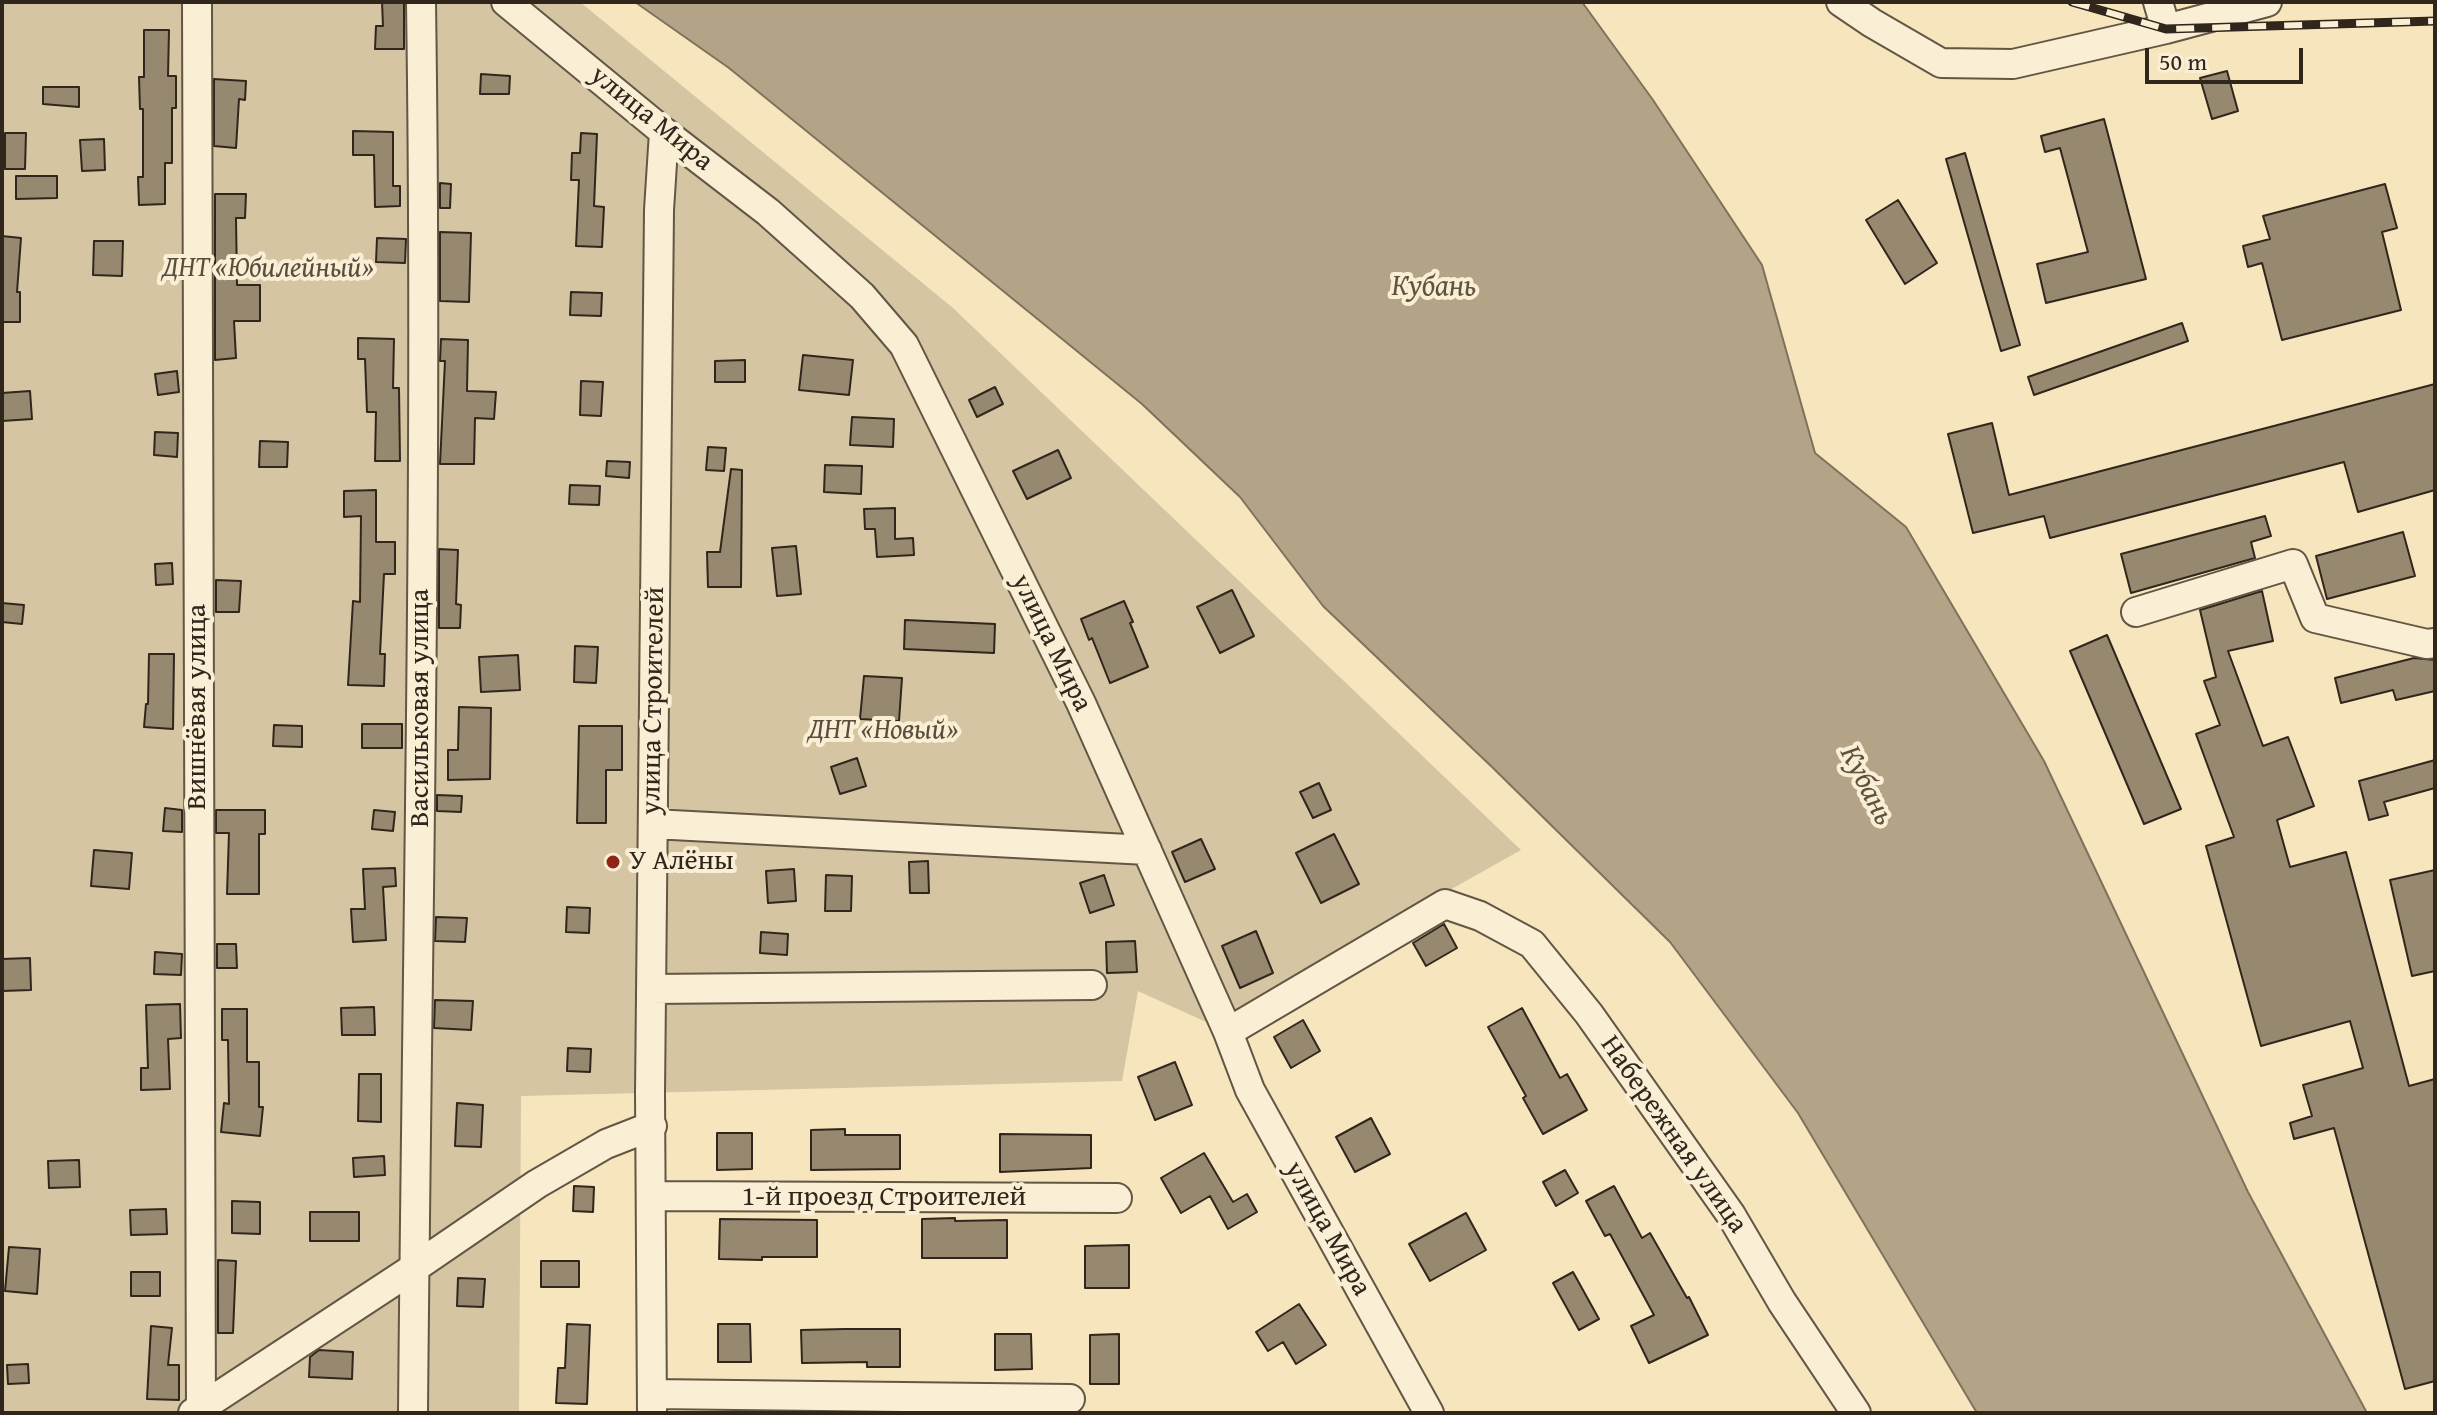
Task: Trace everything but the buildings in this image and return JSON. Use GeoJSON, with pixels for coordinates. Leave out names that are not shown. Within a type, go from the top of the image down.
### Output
{"type":"FeatureCollection","features":[{"type":"Feature","properties":{"kind":"street","name":"Вишнёвая улица"},"geometry":{"type":"LineString","coordinates":[[197,2],[198,1411]]}},
{"type":"Feature","properties":{"kind":"street","name":"Васильковая улица"},"geometry":{"type":"LineString","coordinates":[[413,1413],[421,783],[421,2]]}},
{"type":"Feature","properties":{"kind":"street","name":"улица Мира"},"geometry":{"type":"LineString","coordinates":[[506,2],[664,132],[768,212],[851,285],[904,345],[1081,703],[1228,1032],[1250,1090],[1429,1413]]}},
{"type":"Feature","properties":{"kind":"street"},"geometry":{"type":"LineString","coordinates":[[1841,2],[1941,63],[2013,64],[2267,2]]}},
{"type":"Feature","properties":{"kind":"street"},"geometry":{"type":"LineString","coordinates":[[2158,2],[2166,29]]}},
{"type":"Feature","properties":{"kind":"street","name":"улица Строителей"},"geometry":{"type":"LineString","coordinates":[[652,1403],[651,989],[659,210],[664,132]]}},
{"type":"Feature","properties":{"kind":"street"},"geometry":{"type":"LineString","coordinates":[[2136,612],[2293,564],[2315,618],[2427,644],[2435,643]]}},
{"type":"Feature","properties":{"kind":"street"},"geometry":{"type":"LineString","coordinates":[[653,824],[1147,850]]}},
{"type":"Feature","properties":{"kind":"street","name":"Набережная улица"},"geometry":{"type":"LineString","coordinates":[[1228,1032],[1445,904],[1480,916],[1532,944],[1589,1014],[1731,1215],[1782,1302],[1856,1413]]}},
{"type":"Feature","properties":{"kind":"street"},"geometry":{"type":"LineString","coordinates":[[651,989],[1092,985]]}},
{"type":"Feature","properties":{"kind":"street"},"geometry":{"type":"LineString","coordinates":[[198,1411],[537,1184],[606,1144],[652,1126]]}},
{"type":"Feature","properties":{"kind":"street","name":"1-й проезд Строителей"},"geometry":{"type":"LineString","coordinates":[[651,1196],[1117,1198]]}},
{"type":"Feature","properties":{"kind":"street"},"geometry":{"type":"LineString","coordinates":[[652,1403],[1070,1399]]}},
{"type":"Feature","properties":{"kind":"green space"},"geometry":{"type":"Polygon","coordinates":[[[2,2],[580,2],[953,308],[1521,850],[1243,1006],[1228,1032],[1138,991],[1122,1081],[521,1096],[519,1413],[2,1413],[2,2]]]}},
{"type":"Feature","properties":{"kind":"water","name":"Кубань"},"geometry":{"type":"Polygon","coordinates":[[[635,2],[1582,2],[1653,100],[1762,265],[1815,453],[1906,527],[2044,761],[2248,1192],[2367,1413],[1977,1413],[1798,1113],[1670,942],[1323,606],[1240,497],[1142,404],[729,68],[635,2]]]}},
{"type":"Feature","properties":{"kind":"railway"},"geometry":{"type":"LineString","coordinates":[[2072,2],[2166,29],[2435,21]]}},
{"type":"Feature","properties":{"kind":"place","name":"У Алёны"},"geometry":{"type":"Point","coordinates":[613,862]}},
{"type":"Feature","properties":{"kind":"park label","name":"ДНТ «Юбилейный»"},"geometry":{"type":"Point","coordinates":[268,269]}},
{"type":"Feature","properties":{"kind":"park label","name":"ДНТ «Новый»"},"geometry":{"type":"Point","coordinates":[883,731]}}]}
